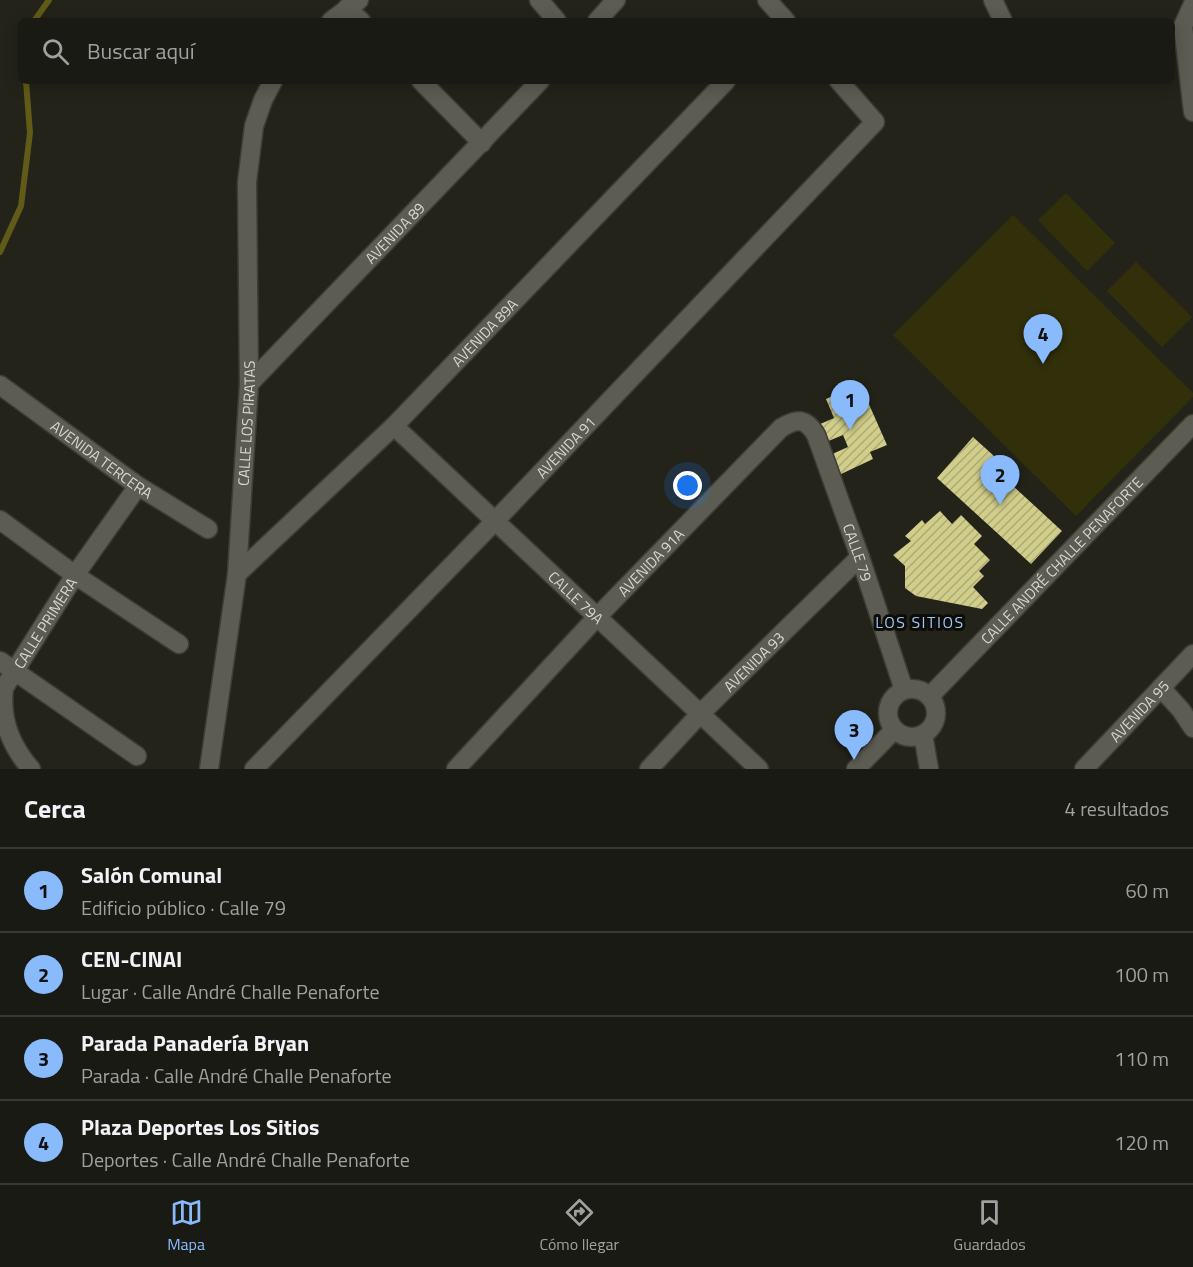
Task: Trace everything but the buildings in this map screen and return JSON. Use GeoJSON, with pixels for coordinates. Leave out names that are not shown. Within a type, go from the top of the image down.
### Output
{"type":"FeatureCollection","features":[{"type":"Feature","properties":{"kind":"street"},"geometry":{"type":"LineString","coordinates":[[539,0],[555,18]]}},
{"type":"Feature","properties":{"kind":"street"},"geometry":{"type":"LineString","coordinates":[[600,18],[616,0]]}},
{"type":"Feature","properties":{"kind":"street"},"geometry":{"type":"LineString","coordinates":[[767,0],[783,18]]}},
{"type":"Feature","properties":{"kind":"street"},"geometry":{"type":"LineString","coordinates":[[993,0],[1002,18]]}},
{"type":"Feature","properties":{"kind":"street"},"geometry":{"type":"LineString","coordinates":[[335,18],[353,4],[360,18]]}},
{"type":"Feature","properties":{"kind":"street"},"geometry":{"type":"LineString","coordinates":[[1193,4],[1183,26],[1193,112]]}},
{"type":"Feature","properties":{"kind":"street","name":"CALLE LOS PIRATAS"},"geometry":{"type":"LineString","coordinates":[[209,769],[237,574],[249,384],[247,182],[254,126],[271,84]]}},
{"type":"Feature","properties":{"kind":"street"},"geometry":{"type":"LineString","coordinates":[[424,84],[482,143]]}},
{"type":"Feature","properties":{"kind":"street","name":"AVENIDA 89"},"geometry":{"type":"LineString","coordinates":[[249,384],[537,84]]}},
{"type":"Feature","properties":{"kind":"street","name":"AVENIDA 89A"},"geometry":{"type":"LineString","coordinates":[[237,574],[394,426],[723,84]]}},
{"type":"Feature","properties":{"kind":"street","name":"AVENIDA 91"},"geometry":{"type":"LineString","coordinates":[[254,769],[495,521],[875,122],[842,84]]}},
{"type":"Feature","properties":{"kind":"street","name":"AVENIDA TERCERA"},"geometry":{"type":"LineString","coordinates":[[0,385],[138,486],[208,529]]}},
{"type":"Feature","properties":{"kind":"street","name":"CALLE 79"},"geometry":{"type":"LineString","coordinates":[[802,421],[811,426],[816,435],[904,690]]}},
{"type":"Feature","properties":{"kind":"street","name":"AVENIDA 91A"},"geometry":{"type":"LineString","coordinates":[[456,769],[597,617],[781,428],[791,422],[802,421]]}},
{"type":"Feature","properties":{"kind":"street","name":"CALLE ANDRÉ CHALLE PENAFORTE"},"geometry":{"type":"LineString","coordinates":[[930,696],[1193,424]]}},
{"type":"Feature","properties":{"kind":"street","name":"CALLE 79A"},"geometry":{"type":"LineString","coordinates":[[394,426],[759,769]]}},
{"type":"Feature","properties":{"kind":"street","name":"CALLE PRIMERA"},"geometry":{"type":"LineString","coordinates":[[31,769],[12,740],[5,722],[2,703],[7,666],[138,486]]}},
{"type":"Feature","properties":{"kind":"street"},"geometry":{"type":"LineString","coordinates":[[0,520],[75,575],[179,644]]}},
{"type":"Feature","properties":{"kind":"street","name":"AVENIDA 93"},"geometry":{"type":"LineString","coordinates":[[649,769],[700,714],[860,557]]}},
{"type":"Feature","properties":{"kind":"street","name":"AVENIDA 95"},"geometry":{"type":"LineString","coordinates":[[1084,769],[1193,654]]}},
{"type":"Feature","properties":{"kind":"street"},"geometry":{"type":"LineString","coordinates":[[7,666],[137,756]]}},
{"type":"Feature","properties":{"kind":"street"},"geometry":{"type":"LineString","coordinates":[[913,688],[930,696],[936,712],[935,721],[930,729],[923,734],[908,737],[894,730],[888,721],[887,711],[896,694],[913,688]]}},
{"type":"Feature","properties":{"kind":"street"},"geometry":{"type":"LineString","coordinates":[[1161,688],[1181,710],[1193,728]]}},
{"type":"Feature","properties":{"kind":"street"},"geometry":{"type":"LineString","coordinates":[[856,769],[894,730]]}},
{"type":"Feature","properties":{"kind":"street"},"geometry":{"type":"LineString","coordinates":[[923,734],[930,769]]}},
{"type":"Feature","properties":{"kind":"shaded area"},"geometry":{"type":"Polygon","coordinates":[[[1066,193],[1115,243],[1087,271],[1038,220],[1066,193]]]}},
{"type":"Feature","properties":{"kind":"shaded area"},"geometry":{"type":"Polygon","coordinates":[[[1013,215],[1193,393],[1193,397],[1076,516],[893,335],[1013,215]]]}},
{"type":"Feature","properties":{"kind":"shaded area"},"geometry":{"type":"Polygon","coordinates":[[[1136,262],[1192,317],[1162,347],[1107,291],[1136,262]]]}},
{"type":"Feature","properties":{"kind":"waterway"},"geometry":{"type":"LineString","coordinates":[[36,18],[49,0]]}},
{"type":"Feature","properties":{"kind":"waterway"},"geometry":{"type":"LineString","coordinates":[[0,252],[21,206],[30,133],[26,84]]}},
{"type":"Feature","properties":{"kind":"place","name":"Plaza Deportes Los Sitios"},"geometry":{"type":"Point","coordinates":[1043,364]}},
{"type":"Feature","properties":{"kind":"place","name":"Salón Comunal"},"geometry":{"type":"Point","coordinates":[850,430]}},
{"type":"Feature","properties":{"kind":"place","name":"CEN-CINAI"},"geometry":{"type":"Point","coordinates":[1000,505]}},
{"type":"Feature","properties":{"kind":"place","name":"Parada Panadería Bryan"},"geometry":{"type":"Point","coordinates":[854,760]}},
{"type":"Feature","properties":{"kind":"district","name":"LOS SITIOS"},"geometry":{"type":"Point","coordinates":[920,622]}}]}
